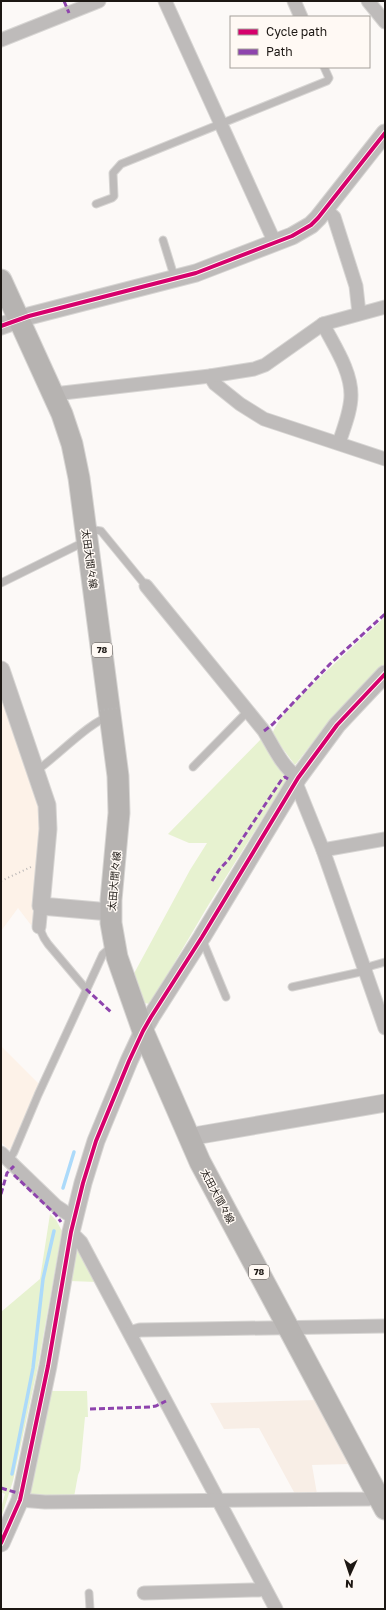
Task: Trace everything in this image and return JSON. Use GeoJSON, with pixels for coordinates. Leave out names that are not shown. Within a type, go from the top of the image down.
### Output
{"type":"FeatureCollection","features":[{"type":"Feature","properties":{"kind":"main road","name":"太田大間々線"},"geometry":{"type":"LineString","coordinates":[[1,280],[10,323],[54,394],[68,429],[76,461],[118,776],[119,813],[110,912],[114,945],[121,972],[142,1031],[188,1138],[382,1502]]}},
{"type":"Feature","properties":{"kind":"street"},"geometry":{"type":"LineString","coordinates":[[1,40],[99,1]]}},
{"type":"Feature","properties":{"kind":"street"},"geometry":{"type":"LineString","coordinates":[[165,1],[275,243]]}},
{"type":"Feature","properties":{"kind":"street"},"geometry":{"type":"LineString","coordinates":[[294,1],[301,16]]}},
{"type":"Feature","properties":{"kind":"street"},"geometry":{"type":"LineString","coordinates":[[368,1],[385,22]]}},
{"type":"Feature","properties":{"kind":"street"},"geometry":{"type":"LineString","coordinates":[[10,323],[209,269],[275,243],[303,230],[311,225],[325,210],[385,133]]}},
{"type":"Feature","properties":{"kind":"street"},"geometry":{"type":"LineString","coordinates":[[325,210],[334,217],[356,286],[359,313]]}},
{"type":"Feature","properties":{"kind":"street"},"geometry":{"type":"LineString","coordinates":[[54,394],[210,376],[254,369],[265,365],[323,324],[385,307]]}},
{"type":"Feature","properties":{"kind":"street"},"geometry":{"type":"LineString","coordinates":[[323,324],[349,378],[351,395],[350,406],[339,443]]}},
{"type":"Feature","properties":{"kind":"street"},"geometry":{"type":"LineString","coordinates":[[210,376],[215,384],[240,404],[264,419],[385,459]]}},
{"type":"Feature","properties":{"kind":"street"},"geometry":{"type":"LineString","coordinates":[[146,586],[264,731],[275,751],[297,782],[298,788],[323,850],[385,1028]]}},
{"type":"Feature","properties":{"kind":"street"},"geometry":{"type":"LineString","coordinates":[[1,670],[47,805],[48,816],[39,927]]}},
{"type":"Feature","properties":{"kind":"street"},"geometry":{"type":"LineString","coordinates":[[1,1543],[20,1500],[48,1366],[72,1225],[96,1141],[142,1031],[202,937],[297,782],[338,725],[385,674]]}},
{"type":"Feature","properties":{"kind":"street"},"geometry":{"type":"LineString","coordinates":[[323,850],[385,839]]}},
{"type":"Feature","properties":{"kind":"street"},"geometry":{"type":"LineString","coordinates":[[41,906],[110,912]]}},
{"type":"Feature","properties":{"kind":"street"},"geometry":{"type":"LineString","coordinates":[[188,1138],[208,1133],[385,1102]]}},
{"type":"Feature","properties":{"kind":"street"},"geometry":{"type":"LineString","coordinates":[[5,1157],[56,1206],[72,1225],[276,1609]]}},
{"type":"Feature","properties":{"kind":"street"},"geometry":{"type":"LineString","coordinates":[[130,1333],[140,1330],[385,1326]]}},
{"type":"Feature","properties":{"kind":"street"},"geometry":{"type":"LineString","coordinates":[[20,1500],[45,1502],[368,1499],[382,1502]]}},
{"type":"Feature","properties":{"kind":"street"},"geometry":{"type":"LineString","coordinates":[[144,1593],[259,1590],[264,1587]]}},
{"type":"Feature","properties":{"kind":"lane"},"geometry":{"type":"LineString","coordinates":[[96,204],[114,196],[113,173],[121,164],[326,81],[328,78],[324,68]]}},
{"type":"Feature","properties":{"kind":"lane"},"geometry":{"type":"LineString","coordinates":[[163,240],[175,279]]}},
{"type":"Feature","properties":{"kind":"lane"},"geometry":{"type":"LineString","coordinates":[[1,583],[78,545],[92,529],[101,531],[146,586]]}},
{"type":"Feature","properties":{"kind":"lane"},"geometry":{"type":"LineString","coordinates":[[192,767],[248,711]]}},
{"type":"Feature","properties":{"kind":"lane"},"geometry":{"type":"LineString","coordinates":[[36,771],[109,712]]}},
{"type":"Feature","properties":{"kind":"lane"},"geometry":{"type":"LineString","coordinates":[[39,927],[48,944],[86,990]]}},
{"type":"Feature","properties":{"kind":"lane"},"geometry":{"type":"LineString","coordinates":[[202,937],[226,997]]}},
{"type":"Feature","properties":{"kind":"lane"},"geometry":{"type":"LineString","coordinates":[[5,1157],[14,1152],[38,1095],[103,954],[114,945]]}},
{"type":"Feature","properties":{"kind":"lane"},"geometry":{"type":"LineString","coordinates":[[292,987],[365,971],[371,966],[385,962]]}},
{"type":"Feature","properties":{"kind":"lane"},"geometry":{"type":"LineString","coordinates":[[89,1593],[90,1609]]}},
{"type":"Feature","properties":{"kind":"path"},"geometry":{"type":"LineString","coordinates":[[1,881],[35,865]]}},
{"type":"Feature","properties":{"kind":"shaded area"},"geometry":{"type":"Polygon","coordinates":[[[1,697],[41,816],[33,923],[31,925],[18,908],[1,931],[1,697]]]}},
{"type":"Feature","properties":{"kind":"shaded area"},"geometry":{"type":"Polygon","coordinates":[[[1,1046],[39,1084],[11,1148],[8,1149],[1,1142],[1,1046]]]}},
{"type":"Feature","properties":{"kind":"shaded area"},"geometry":{"type":"Polygon","coordinates":[[[316,1400],[350,1464],[312,1465],[317,1494],[295,1494],[259,1428],[224,1429],[210,1403],[316,1400]]]}},
{"type":"Feature","properties":{"kind":"green space"},"geometry":{"type":"Polygon","coordinates":[[[385,617],[385,664],[331,719],[295,765],[272,734],[278,723],[290,707],[304,693],[385,617]]]}},
{"type":"Feature","properties":{"kind":"green space"},"geometry":{"type":"Polygon","coordinates":[[[263,737],[287,777],[286,781],[209,904],[150,1004],[139,1002],[131,979],[190,870],[207,843],[189,843],[168,834],[263,737]]]}},
{"type":"Feature","properties":{"kind":"green space"},"geometry":{"type":"Polygon","coordinates":[[[50,1214],[56,1220],[62,1231],[38,1366],[13,1481],[1,1518],[1,1508],[5,1494],[1,1492],[1,1312],[40,1279],[50,1214]]]}},
{"type":"Feature","properties":{"kind":"green space"},"geometry":{"type":"Polygon","coordinates":[[[77,1246],[97,1282],[69,1281],[77,1246]]]}},
{"type":"Feature","properties":{"kind":"green space"},"geometry":{"type":"Polygon","coordinates":[[[49,1391],[87,1391],[88,1417],[85,1417],[80,1470],[74,1497],[30,1498],[26,1492],[49,1391]]]}},
{"type":"Feature","properties":{"kind":"waterway"},"geometry":{"type":"LineString","coordinates":[[63,1188],[74,1152]]}},
{"type":"Feature","properties":{"kind":"waterway"},"geometry":{"type":"LineString","coordinates":[[12,1474],[33,1368],[43,1279],[54,1231]]}},
{"type":"Feature","properties":{"kind":"marked path"},"geometry":{"type":"LineString","coordinates":[[64,1],[69,13]]}},
{"type":"Feature","properties":{"kind":"marked path"},"geometry":{"type":"LineString","coordinates":[[264,731],[273,724],[330,664],[385,614]]}},
{"type":"Feature","properties":{"kind":"marked path"},"geometry":{"type":"LineString","coordinates":[[212,881],[229,859],[282,779],[285,777],[288,779]]}},
{"type":"Feature","properties":{"kind":"marked path"},"geometry":{"type":"LineString","coordinates":[[86,989],[111,1012]]}},
{"type":"Feature","properties":{"kind":"marked path"},"geometry":{"type":"LineString","coordinates":[[1,1194],[7,1173],[14,1166]]}},
{"type":"Feature","properties":{"kind":"marked path"},"geometry":{"type":"LineString","coordinates":[[14,1175],[56,1215],[61,1222]]}},
{"type":"Feature","properties":{"kind":"marked path"},"geometry":{"type":"LineString","coordinates":[[90,1409],[150,1407],[166,1401]]}},
{"type":"Feature","properties":{"kind":"marked path"},"geometry":{"type":"LineString","coordinates":[[1,1488],[21,1494]]}},
{"type":"Feature","properties":{"kind":"cycle path"},"geometry":{"type":"LineString","coordinates":[[1,326],[29,316],[196,273],[292,236],[311,225],[318,218],[385,133]]}},
{"type":"Feature","properties":{"kind":"cycle path"},"geometry":{"type":"LineString","coordinates":[[1,1543],[20,1500],[48,1366],[71,1232],[83,1183],[96,1141],[129,1061],[151,1017],[202,937],[298,778],[337,725],[385,674]]}}]}
